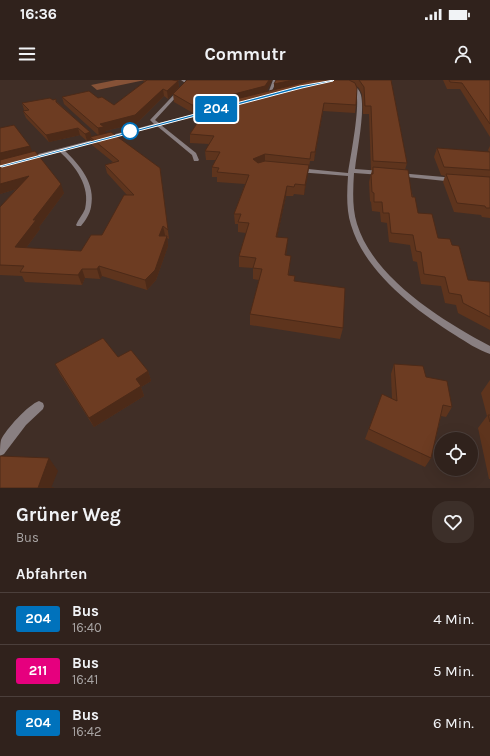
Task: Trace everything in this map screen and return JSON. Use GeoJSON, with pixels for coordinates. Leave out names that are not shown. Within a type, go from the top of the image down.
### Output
{"type":"FeatureCollection","features":[{"type":"Feature","properties":{"kind":"street"},"geometry":{"type":"LineString","coordinates":[[183,80],[186,81],[186,83],[152,120],[156,125],[194,154],[196,160]]}},
{"type":"Feature","properties":{"kind":"street"},"geometry":{"type":"LineString","coordinates":[[268,96],[275,80]]}},
{"type":"Feature","properties":{"kind":"street"},"geometry":{"type":"LineString","coordinates":[[341,80],[356,88],[359,94],[350,200],[353,222],[362,246],[403,293],[438,320],[490,350]]}},
{"type":"Feature","properties":{"kind":"street"},"geometry":{"type":"LineString","coordinates":[[260,97],[274,94]]}},
{"type":"Feature","properties":{"kind":"street"},"geometry":{"type":"LineString","coordinates":[[23,160],[216,109]]}},
{"type":"Feature","properties":{"kind":"street"},"geometry":{"type":"LineString","coordinates":[[92,135],[98,140]]}},
{"type":"Feature","properties":{"kind":"street"},"geometry":{"type":"LineString","coordinates":[[61,150],[78,168],[86,184],[88,209],[79,225]]}},
{"type":"Feature","properties":{"kind":"street"},"geometry":{"type":"LineString","coordinates":[[289,169],[459,180]]}},
{"type":"Feature","properties":{"kind":"street"},"geometry":{"type":"LineString","coordinates":[[0,450],[22,421],[39,406]]}},
{"type":"Feature","properties":{"kind":"shaded area"},"geometry":{"type":"Polygon","coordinates":[[[116,80],[145,80],[97,90],[91,85],[116,80]]]}},
{"type":"Feature","properties":{"kind":"building"},"geometry":{"type":"Polygon","coordinates":[[[147,80],[178,81],[167,91],[163,89],[135,115],[100,124],[104,127],[98,128],[62,97],[89,91],[98,98],[102,97],[114,105],[147,80]]]}},
{"type":"Feature","properties":{"kind":"building"},"geometry":{"type":"Polygon","coordinates":[[[187,80],[269,80],[265,86],[192,105],[173,94],[187,80]]]}},
{"type":"Feature","properties":{"kind":"building"},"geometry":{"type":"Polygon","coordinates":[[[276,80],[293,80],[274,84],[276,80]]]}},
{"type":"Feature","properties":{"kind":"building"},"geometry":{"type":"Polygon","coordinates":[[[314,80],[349,80],[355,83],[357,88],[356,105],[324,103],[315,152],[311,152],[310,159],[265,154],[253,159],[258,163],[265,161],[309,165],[305,185],[295,184],[294,187],[287,186],[276,237],[288,238],[285,255],[291,256],[288,275],[295,276],[294,281],[345,288],[343,328],[250,314],[262,269],[253,268],[256,258],[239,256],[249,223],[238,222],[241,214],[234,214],[249,175],[217,172],[219,168],[212,167],[220,152],[205,151],[214,136],[190,134],[205,111],[199,108],[314,80]]]}},
{"type":"Feature","properties":{"kind":"building"},"geometry":{"type":"Polygon","coordinates":[[[359,80],[391,80],[407,163],[373,161],[371,106],[365,106],[364,87],[359,80]]]}},
{"type":"Feature","properties":{"kind":"building"},"geometry":{"type":"Polygon","coordinates":[[[449,80],[490,80],[490,124],[462,83],[450,82],[449,80]]]}},
{"type":"Feature","properties":{"kind":"building"},"geometry":{"type":"Polygon","coordinates":[[[50,98],[53,100],[56,99],[56,102],[90,132],[85,134],[78,128],[46,135],[23,111],[29,110],[22,103],[50,98]]]}},
{"type":"Feature","properties":{"kind":"building"},"geometry":{"type":"Polygon","coordinates":[[[14,125],[30,146],[0,153],[0,128],[14,125]]]}},
{"type":"Feature","properties":{"kind":"building"},"geometry":{"type":"Polygon","coordinates":[[[111,132],[160,168],[168,230],[163,226],[159,236],[167,236],[155,270],[145,280],[99,266],[97,269],[82,269],[78,275],[20,272],[24,266],[0,265],[0,207],[29,176],[0,184],[0,160],[35,151],[61,184],[33,220],[36,220],[15,247],[81,251],[91,235],[102,235],[124,195],[134,195],[105,165],[119,161],[90,137],[111,132]]]}},
{"type":"Feature","properties":{"kind":"building"},"geometry":{"type":"Polygon","coordinates":[[[437,148],[490,152],[490,170],[444,167],[437,148]]]}},
{"type":"Feature","properties":{"kind":"building"},"geometry":{"type":"Polygon","coordinates":[[[373,167],[408,170],[412,197],[415,197],[418,213],[432,214],[438,238],[450,239],[452,245],[459,246],[468,280],[490,282],[490,317],[463,303],[461,295],[449,293],[445,277],[424,274],[421,252],[416,251],[413,235],[391,233],[389,213],[383,213],[382,202],[374,202],[371,174],[373,174],[373,167]]]}},
{"type":"Feature","properties":{"kind":"building"},"geometry":{"type":"Polygon","coordinates":[[[446,174],[490,177],[490,208],[486,208],[485,206],[457,203],[446,174]]]}},
{"type":"Feature","properties":{"kind":"building"},"geometry":{"type":"Polygon","coordinates":[[[103,338],[118,357],[131,350],[148,371],[136,379],[141,386],[89,418],[55,364],[103,338]]]}},
{"type":"Feature","properties":{"kind":"building"},"geometry":{"type":"Polygon","coordinates":[[[394,364],[423,366],[426,377],[447,381],[452,407],[443,405],[437,432],[434,432],[434,445],[431,458],[369,429],[382,394],[397,401],[394,364]]]}},
{"type":"Feature","properties":{"kind":"building"},"geometry":{"type":"Polygon","coordinates":[[[0,456],[49,458],[38,488],[0,488],[0,456]]]}},
{"type":"Feature","properties":{"kind":"bus line","name":"204"},"geometry":{"type":"LineString","coordinates":[[0,166],[301,87],[333,80]]}}]}
